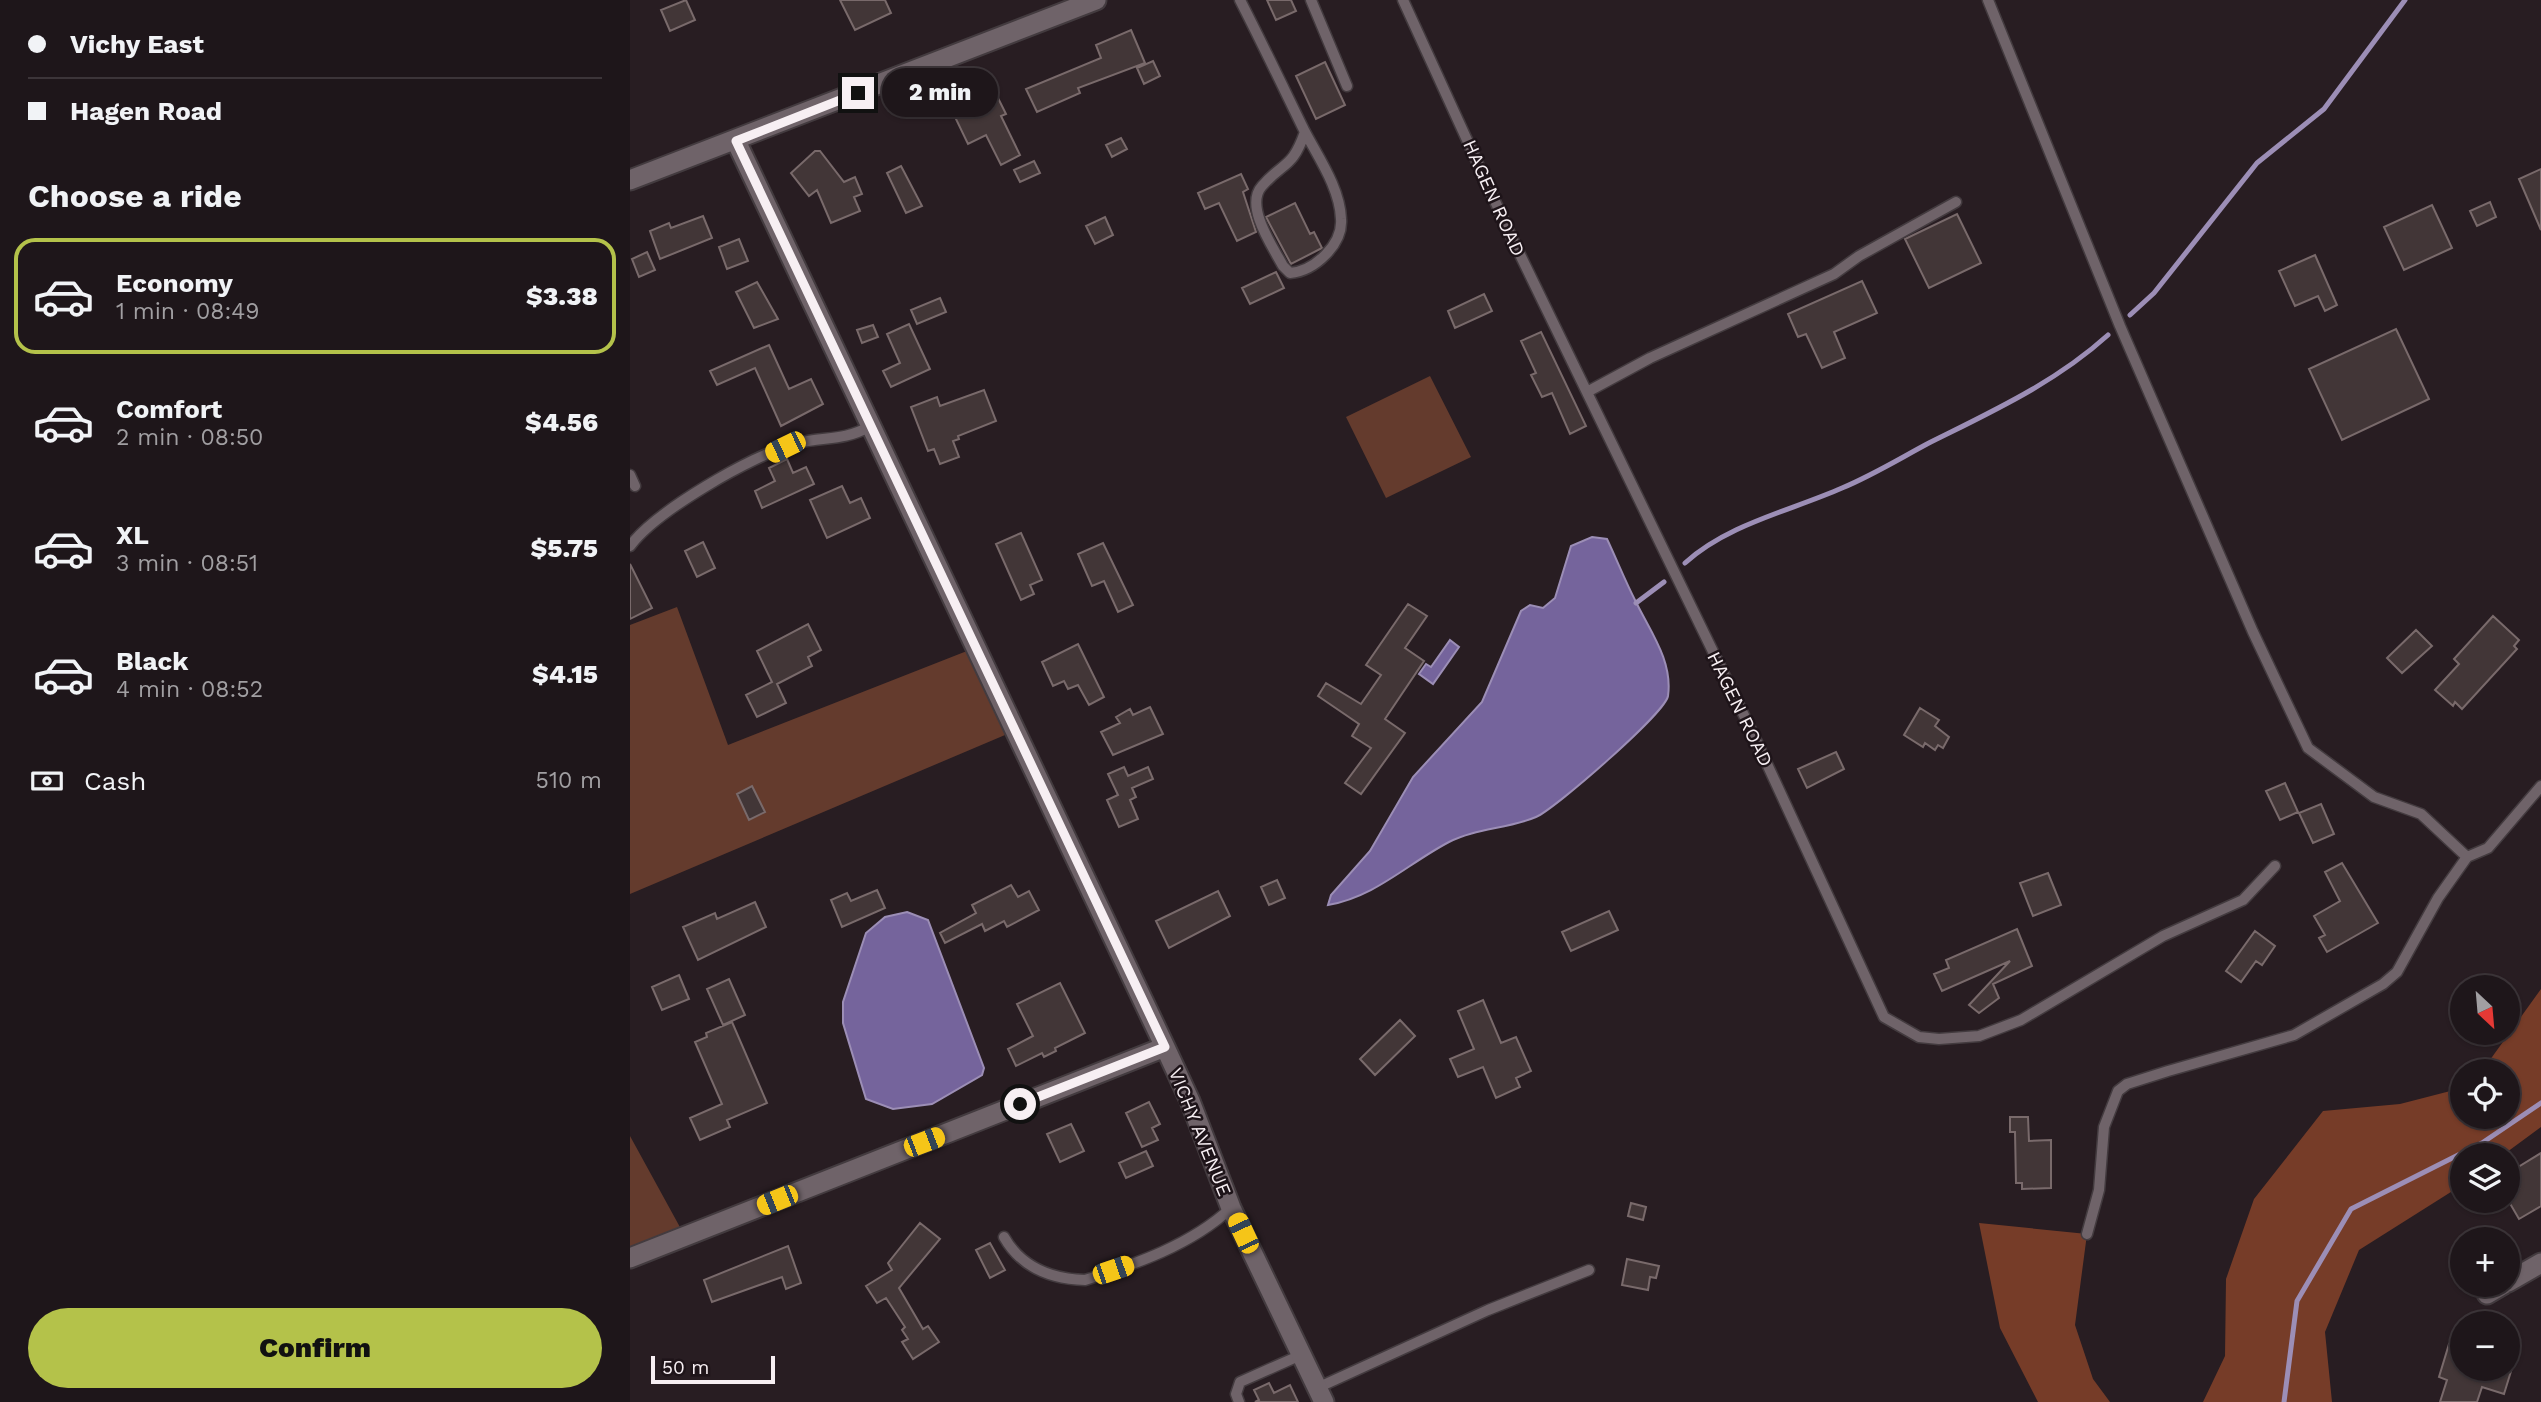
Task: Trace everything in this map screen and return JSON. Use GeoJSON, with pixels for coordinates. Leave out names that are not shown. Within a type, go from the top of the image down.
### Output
{"type":"FeatureCollection","features":[{"type":"Feature","properties":{"kind":"street"},"geometry":{"type":"LineString","coordinates":[[630,180],[1096,0]]}},
{"type":"Feature","properties":{"kind":"street","name":"VICHY AVENUE"},"geometry":{"type":"LineString","coordinates":[[736,141],[1165,1047],[1190,1101],[1231,1208],[1320,1395]]}},
{"type":"Feature","properties":{"kind":"street"},"geometry":{"type":"LineString","coordinates":[[630,1258],[1165,1047]]}},
{"type":"Feature","properties":{"kind":"street"},"geometry":{"type":"LineString","coordinates":[[2520,1275],[2541,1263]]}},
{"type":"Feature","properties":{"kind":"lane"},"geometry":{"type":"LineString","coordinates":[[1240,0],[1305,132],[1339,204],[1342,222],[1336,242],[1326,254],[1305,269],[1290,273],[1283,267],[1256,212],[1257,197],[1260,188],[1292,161],[1305,132]]}},
{"type":"Feature","properties":{"kind":"lane"},"geometry":{"type":"LineString","coordinates":[[1311,0],[1347,86]]}},
{"type":"Feature","properties":{"kind":"lane","name":"HAGEN ROAD"},"geometry":{"type":"LineString","coordinates":[[1403,0],[1510,234],[1755,738],[1884,1017],[1897,1027],[1919,1037],[1939,1039],[1979,1036],[2021,1020],[2163,936],[2243,900],[2276,866]]}},
{"type":"Feature","properties":{"kind":"lane"},"geometry":{"type":"LineString","coordinates":[[1988,0],[2120,326],[2253,632],[2308,748],[2374,797],[2421,814],[2467,858]]}},
{"type":"Feature","properties":{"kind":"lane"},"geometry":{"type":"LineString","coordinates":[[1587,392],[1650,358],[1834,274],[1956,202]]}},
{"type":"Feature","properties":{"kind":"lane"},"geometry":{"type":"LineString","coordinates":[[630,546],[647,528],[681,503],[767,455],[796,443],[846,438],[872,425]]}},
{"type":"Feature","properties":{"kind":"lane"},"geometry":{"type":"LineString","coordinates":[[630,475],[635,486]]}},
{"type":"Feature","properties":{"kind":"lane"},"geometry":{"type":"LineString","coordinates":[[2087,1234],[2098,1190],[2104,1127],[2118,1091],[2127,1084],[2294,1035],[2383,984],[2396,972],[2438,898],[2467,858],[2488,848],[2541,786]]}},
{"type":"Feature","properties":{"kind":"lane"},"geometry":{"type":"LineString","coordinates":[[1004,1237],[1019,1259],[1038,1270],[1068,1279],[1084,1280],[1182,1241],[1210,1226],[1231,1208]]}},
{"type":"Feature","properties":{"kind":"lane"},"geometry":{"type":"LineString","coordinates":[[1320,1395],[1488,1310],[1589,1270]]}},
{"type":"Feature","properties":{"kind":"lane"},"geometry":{"type":"LineString","coordinates":[[1239,1402],[1236,1394],[1240,1382],[1301,1355]]}},
{"type":"Feature","properties":{"kind":"shaded area"},"geometry":{"type":"Polygon","coordinates":[[[1430,376],[1471,457],[1386,498],[1346,417],[1430,376]]]}},
{"type":"Feature","properties":{"kind":"shaded area"},"geometry":{"type":"Polygon","coordinates":[[[1592,537],[1607,539],[1664,659],[1669,683],[1668,696],[1662,706],[1608,760],[1536,817],[1459,837],[1361,895],[1328,905],[1331,895],[1370,851],[1413,777],[1482,702],[1521,611],[1530,605],[1543,608],[1555,598],[1571,546],[1592,537]]]}},
{"type":"Feature","properties":{"kind":"shaded area"},"geometry":{"type":"Polygon","coordinates":[[[677,607],[728,745],[972,649],[1005,735],[630,894],[630,625],[677,607]]]}},
{"type":"Feature","properties":{"kind":"shaded area"},"geometry":{"type":"Polygon","coordinates":[[[1450,640],[1459,647],[1433,684],[1419,674],[1426,664],[1431,667],[1450,640]]]}},
{"type":"Feature","properties":{"kind":"shaded area"},"geometry":{"type":"Polygon","coordinates":[[[907,912],[928,920],[984,1068],[982,1075],[932,1104],[893,1109],[866,1099],[843,1023],[843,1002],[866,933],[885,917],[907,912]]]}},
{"type":"Feature","properties":{"kind":"shaded area"},"geometry":{"type":"Polygon","coordinates":[[[2541,989],[2541,1127],[2519,1143],[2450,1143],[2450,1193],[2359,1250],[2325,1332],[2332,1402],[2203,1402],[2225,1356],[2226,1279],[2254,1199],[2323,1111],[2400,1104],[2450,1091],[2450,1129],[2520,1129],[2520,1059],[2491,1059],[2501,1045],[2520,1045],[2520,1018],[2541,989]]]}},
{"type":"Feature","properties":{"kind":"shaded area"},"geometry":{"type":"Polygon","coordinates":[[[630,1136],[681,1229],[630,1252],[630,1136]]]}},
{"type":"Feature","properties":{"kind":"shaded area"},"geometry":{"type":"Polygon","coordinates":[[[1979,1223],[2087,1234],[2075,1325],[2093,1379],[2110,1402],[2038,1402],[2000,1328],[1979,1223]]]}},
{"type":"Feature","properties":{"kind":"building"},"geometry":{"type":"Polygon","coordinates":[[[686,0],[695,20],[670,31],[661,10],[686,0]]]}},
{"type":"Feature","properties":{"kind":"building"},"geometry":{"type":"Polygon","coordinates":[[[840,0],[885,0],[891,13],[855,30],[840,0]]]}},
{"type":"Feature","properties":{"kind":"building"},"geometry":{"type":"Polygon","coordinates":[[[1267,0],[1291,0],[1296,11],[1276,20],[1267,0]]]}},
{"type":"Feature","properties":{"kind":"building"},"geometry":{"type":"Polygon","coordinates":[[[1131,30],[1145,63],[1078,88],[1080,93],[1037,112],[1026,89],[1101,58],[1096,45],[1131,30]]]}},
{"type":"Feature","properties":{"kind":"building"},"geometry":{"type":"Polygon","coordinates":[[[1153,61],[1160,76],[1144,84],[1137,68],[1153,61]]]}},
{"type":"Feature","properties":{"kind":"building"},"geometry":{"type":"Polygon","coordinates":[[[1325,62],[1345,105],[1316,119],[1296,76],[1325,62]]]}},
{"type":"Feature","properties":{"kind":"building"},"geometry":{"type":"Polygon","coordinates":[[[997,96],[1006,114],[1001,116],[1020,155],[1001,165],[986,135],[968,144],[955,117],[965,112],[962,106],[976,99],[979,105],[997,96]]]}},
{"type":"Feature","properties":{"kind":"building"},"geometry":{"type":"Polygon","coordinates":[[[1121,138],[1127,149],[1112,157],[1106,145],[1121,138]]]}},
{"type":"Feature","properties":{"kind":"building"},"geometry":{"type":"Polygon","coordinates":[[[815,151],[820,151],[844,182],[855,177],[862,194],[854,197],[860,211],[831,223],[817,190],[809,196],[791,173],[815,151]]]}},
{"type":"Feature","properties":{"kind":"building"},"geometry":{"type":"Polygon","coordinates":[[[1034,161],[1040,173],[1020,182],[1014,170],[1034,161]]]}},
{"type":"Feature","properties":{"kind":"building"},"geometry":{"type":"Polygon","coordinates":[[[901,166],[922,206],[906,213],[887,173],[901,166]]]}},
{"type":"Feature","properties":{"kind":"building"},"geometry":{"type":"Polygon","coordinates":[[[2541,169],[2541,230],[2519,179],[2541,169]]]}},
{"type":"Feature","properties":{"kind":"building"},"geometry":{"type":"Polygon","coordinates":[[[1241,174],[1248,189],[1243,192],[1256,232],[1237,241],[1219,203],[1205,209],[1198,193],[1241,174]]]}},
{"type":"Feature","properties":{"kind":"building"},"geometry":{"type":"Polygon","coordinates":[[[2490,202],[2496,217],[2477,226],[2470,211],[2490,202]]]}},
{"type":"Feature","properties":{"kind":"building"},"geometry":{"type":"Polygon","coordinates":[[[1295,203],[1310,234],[1314,232],[1322,248],[1291,264],[1266,217],[1295,203]]]}},
{"type":"Feature","properties":{"kind":"building"},"geometry":{"type":"Polygon","coordinates":[[[2432,205],[2452,248],[2404,270],[2384,227],[2432,205]]]}},
{"type":"Feature","properties":{"kind":"building"},"geometry":{"type":"Polygon","coordinates":[[[1957,214],[1981,263],[1929,288],[1905,239],[1957,214]]]}},
{"type":"Feature","properties":{"kind":"building"},"geometry":{"type":"Polygon","coordinates":[[[703,216],[712,238],[660,259],[650,231],[669,223],[671,228],[703,216]]]}},
{"type":"Feature","properties":{"kind":"building"},"geometry":{"type":"Polygon","coordinates":[[[1105,217],[1113,235],[1095,244],[1086,226],[1105,217]]]}},
{"type":"Feature","properties":{"kind":"building"},"geometry":{"type":"Polygon","coordinates":[[[739,239],[748,261],[727,269],[719,247],[739,239]]]}},
{"type":"Feature","properties":{"kind":"building"},"geometry":{"type":"Polygon","coordinates":[[[647,252],[655,270],[639,277],[632,259],[647,252]]]}},
{"type":"Feature","properties":{"kind":"building"},"geometry":{"type":"Polygon","coordinates":[[[2315,255],[2337,305],[2325,311],[2318,296],[2295,306],[2279,271],[2315,255]]]}},
{"type":"Feature","properties":{"kind":"building"},"geometry":{"type":"Polygon","coordinates":[[[1276,272],[1284,288],[1250,304],[1242,288],[1276,272]]]}},
{"type":"Feature","properties":{"kind":"building"},"geometry":{"type":"Polygon","coordinates":[[[1862,281],[1877,313],[1834,332],[1845,358],[1822,368],[1806,334],[1798,337],[1788,314],[1862,281]]]}},
{"type":"Feature","properties":{"kind":"building"},"geometry":{"type":"Polygon","coordinates":[[[757,282],[778,319],[754,328],[736,292],[757,282]]]}},
{"type":"Feature","properties":{"kind":"building"},"geometry":{"type":"Polygon","coordinates":[[[1484,294],[1492,311],[1455,328],[1448,311],[1484,294]]]}},
{"type":"Feature","properties":{"kind":"building"},"geometry":{"type":"Polygon","coordinates":[[[940,298],[946,312],[917,324],[911,310],[940,298]]]}},
{"type":"Feature","properties":{"kind":"building"},"geometry":{"type":"Polygon","coordinates":[[[909,324],[930,369],[891,387],[883,371],[900,363],[887,334],[909,324]]]}},
{"type":"Feature","properties":{"kind":"building"},"geometry":{"type":"Polygon","coordinates":[[[873,325],[878,337],[862,343],[857,330],[873,325]]]}},
{"type":"Feature","properties":{"kind":"building"},"geometry":{"type":"Polygon","coordinates":[[[2396,329],[2429,399],[2342,440],[2309,369],[2396,329]]]}},
{"type":"Feature","properties":{"kind":"building"},"geometry":{"type":"Polygon","coordinates":[[[1541,332],[1586,426],[1570,434],[1552,393],[1542,397],[1531,375],[1536,373],[1521,341],[1541,332]]]}},
{"type":"Feature","properties":{"kind":"building"},"geometry":{"type":"Polygon","coordinates":[[[769,345],[789,389],[811,379],[823,404],[781,426],[755,368],[717,385],[710,371],[769,345]]]}},
{"type":"Feature","properties":{"kind":"building"},"geometry":{"type":"Polygon","coordinates":[[[984,390],[996,421],[958,436],[959,439],[953,441],[959,457],[940,464],[934,449],[928,451],[911,407],[937,397],[940,406],[984,390]]]}},
{"type":"Feature","properties":{"kind":"building"},"geometry":{"type":"Polygon","coordinates":[[[787,459],[793,473],[806,467],[814,484],[762,508],[755,491],[775,481],[769,468],[787,459]]]}},
{"type":"Feature","properties":{"kind":"building"},"geometry":{"type":"Polygon","coordinates":[[[842,486],[850,503],[861,498],[870,518],[827,538],[810,500],[842,486]]]}},
{"type":"Feature","properties":{"kind":"building"},"geometry":{"type":"Polygon","coordinates":[[[1021,533],[1042,580],[1030,585],[1034,594],[1021,600],[996,544],[1021,533]]]}},
{"type":"Feature","properties":{"kind":"building"},"geometry":{"type":"Polygon","coordinates":[[[703,542],[715,568],[697,577],[685,551],[703,542]]]}},
{"type":"Feature","properties":{"kind":"building"},"geometry":{"type":"Polygon","coordinates":[[[1103,543],[1133,605],[1118,612],[1104,581],[1092,586],[1078,554],[1103,543]]]}},
{"type":"Feature","properties":{"kind":"building"},"geometry":{"type":"Polygon","coordinates":[[[630,564],[652,608],[630,619],[630,564]]]}},
{"type":"Feature","properties":{"kind":"building"},"geometry":{"type":"Polygon","coordinates":[[[1408,604],[1427,616],[1405,648],[1424,661],[1385,719],[1405,733],[1361,794],[1345,783],[1371,748],[1352,736],[1359,724],[1318,696],[1326,683],[1361,704],[1381,675],[1366,665],[1408,604]]]}},
{"type":"Feature","properties":{"kind":"building"},"geometry":{"type":"Polygon","coordinates":[[[2493,616],[2519,640],[2514,646],[2517,649],[2462,709],[2455,702],[2453,706],[2435,690],[2459,664],[2454,659],[2493,616]]]}},
{"type":"Feature","properties":{"kind":"building"},"geometry":{"type":"Polygon","coordinates":[[[808,624],[821,650],[808,657],[812,666],[777,684],[786,703],[757,717],[746,695],[772,682],[757,651],[808,624]]]}},
{"type":"Feature","properties":{"kind":"building"},"geometry":{"type":"Polygon","coordinates":[[[2416,630],[2432,646],[2402,673],[2387,658],[2416,630]]]}},
{"type":"Feature","properties":{"kind":"building"},"geometry":{"type":"Polygon","coordinates":[[[1078,644],[1104,697],[1089,705],[1078,685],[1068,689],[1064,681],[1053,686],[1042,662],[1078,644]]]}},
{"type":"Feature","properties":{"kind":"building"},"geometry":{"type":"Polygon","coordinates":[[[1150,707],[1163,734],[1113,755],[1101,732],[1120,723],[1116,717],[1130,709],[1133,715],[1150,707]]]}},
{"type":"Feature","properties":{"kind":"building"},"geometry":{"type":"Polygon","coordinates":[[[1920,708],[1939,720],[1935,726],[1949,737],[1943,748],[1938,745],[1935,750],[1925,743],[1923,747],[1904,735],[1920,708]]]}},
{"type":"Feature","properties":{"kind":"building"},"geometry":{"type":"Polygon","coordinates":[[[1836,752],[1844,769],[1807,788],[1798,769],[1836,752]]]}},
{"type":"Feature","properties":{"kind":"building"},"geometry":{"type":"Polygon","coordinates":[[[1124,767],[1128,776],[1148,767],[1153,779],[1132,788],[1136,797],[1130,800],[1138,819],[1119,827],[1107,800],[1118,795],[1108,774],[1124,767]]]}},
{"type":"Feature","properties":{"kind":"building"},"geometry":{"type":"Polygon","coordinates":[[[2285,783],[2298,812],[2280,820],[2266,791],[2285,783]]]}},
{"type":"Feature","properties":{"kind":"building"},"geometry":{"type":"Polygon","coordinates":[[[752,786],[765,812],[749,820],[737,794],[752,786]]]}},
{"type":"Feature","properties":{"kind":"building"},"geometry":{"type":"Polygon","coordinates":[[[2321,804],[2334,834],[2313,843],[2299,813],[2321,804]]]}},
{"type":"Feature","properties":{"kind":"building"},"geometry":{"type":"Polygon","coordinates":[[[2342,863],[2378,923],[2327,952],[2319,938],[2325,935],[2314,916],[2340,901],[2325,872],[2342,863]]]}},
{"type":"Feature","properties":{"kind":"building"},"geometry":{"type":"Polygon","coordinates":[[[2048,873],[2061,905],[2033,916],[2020,883],[2048,873]]]}},
{"type":"Feature","properties":{"kind":"building"},"geometry":{"type":"Polygon","coordinates":[[[1277,880],[1285,898],[1269,905],[1261,887],[1277,880]]]}},
{"type":"Feature","properties":{"kind":"building"},"geometry":{"type":"Polygon","coordinates":[[[1011,885],[1018,897],[1029,891],[1039,910],[1007,927],[1004,921],[985,931],[982,924],[945,943],[940,933],[976,913],[972,905],[1011,885]]]}},
{"type":"Feature","properties":{"kind":"building"},"geometry":{"type":"Polygon","coordinates":[[[877,890],[885,908],[842,927],[831,900],[847,893],[851,901],[877,890]]]}},
{"type":"Feature","properties":{"kind":"building"},"geometry":{"type":"Polygon","coordinates":[[[1218,891],[1230,916],[1169,948],[1156,921],[1218,891]]]}},
{"type":"Feature","properties":{"kind":"building"},"geometry":{"type":"Polygon","coordinates":[[[755,902],[766,927],[698,960],[683,927],[715,913],[717,919],[755,902]]]}},
{"type":"Feature","properties":{"kind":"building"},"geometry":{"type":"Polygon","coordinates":[[[1609,911],[1618,930],[1571,951],[1562,932],[1609,911]]]}},
{"type":"Feature","properties":{"kind":"building"},"geometry":{"type":"Polygon","coordinates":[[[2017,929],[2032,966],[1993,984],[1999,998],[1979,1013],[1969,1005],[2010,961],[1942,991],[1934,974],[1949,968],[1946,960],[2017,929]]]}},
{"type":"Feature","properties":{"kind":"building"},"geometry":{"type":"Polygon","coordinates":[[[2255,931],[2275,946],[2262,965],[2256,961],[2241,982],[2226,971],[2255,931]]]}},
{"type":"Feature","properties":{"kind":"building"},"geometry":{"type":"Polygon","coordinates":[[[679,975],[689,999],[662,1010],[652,987],[679,975]]]}},
{"type":"Feature","properties":{"kind":"building"},"geometry":{"type":"Polygon","coordinates":[[[729,979],[745,1015],[723,1025],[707,989],[729,979]]]}},
{"type":"Feature","properties":{"kind":"building"},"geometry":{"type":"Polygon","coordinates":[[[1060,983],[1085,1033],[1055,1048],[1056,1051],[1044,1057],[1042,1053],[1016,1066],[1008,1049],[1033,1036],[1017,1004],[1060,983]]]}},
{"type":"Feature","properties":{"kind":"building"},"geometry":{"type":"Polygon","coordinates":[[[1483,1000],[1501,1043],[1516,1037],[1531,1071],[1516,1078],[1520,1087],[1496,1098],[1483,1067],[1458,1077],[1450,1059],[1474,1049],[1458,1011],[1483,1000]]]}},
{"type":"Feature","properties":{"kind":"building"},"geometry":{"type":"Polygon","coordinates":[[[1400,1020],[1415,1036],[1375,1075],[1360,1059],[1400,1020]]]}},
{"type":"Feature","properties":{"kind":"building"},"geometry":{"type":"Polygon","coordinates":[[[732,1022],[767,1103],[727,1120],[730,1127],[700,1140],[690,1118],[722,1104],[695,1042],[707,1037],[706,1033],[732,1022]]]}},
{"type":"Feature","properties":{"kind":"building"},"geometry":{"type":"Polygon","coordinates":[[[1149,1102],[1160,1124],[1152,1128],[1158,1140],[1142,1147],[1126,1113],[1149,1102]]]}},
{"type":"Feature","properties":{"kind":"building"},"geometry":{"type":"Polygon","coordinates":[[[2010,1117],[2028,1117],[2029,1141],[2051,1140],[2051,1188],[2022,1189],[2022,1183],[2016,1183],[2015,1132],[2010,1132],[2010,1117]]]}},
{"type":"Feature","properties":{"kind":"building"},"geometry":{"type":"Polygon","coordinates":[[[1071,1124],[1084,1151],[1060,1162],[1047,1134],[1071,1124]]]}},
{"type":"Feature","properties":{"kind":"building"},"geometry":{"type":"Polygon","coordinates":[[[1146,1151],[1153,1166],[1126,1178],[1119,1163],[1146,1151]]]}},
{"type":"Feature","properties":{"kind":"building"},"geometry":{"type":"Polygon","coordinates":[[[2541,1153],[2541,1206],[2519,1219],[2516,1213],[2520,1213],[2520,1166],[2541,1153]]]}},
{"type":"Feature","properties":{"kind":"building"},"geometry":{"type":"Polygon","coordinates":[[[1631,1203],[1646,1207],[1643,1220],[1628,1216],[1631,1203]]]}},
{"type":"Feature","properties":{"kind":"building"},"geometry":{"type":"Polygon","coordinates":[[[920,1223],[940,1239],[899,1288],[923,1329],[928,1326],[939,1342],[913,1359],[902,1342],[908,1339],[902,1330],[905,1327],[886,1298],[877,1303],[866,1286],[892,1270],[888,1263],[920,1223]]]}},
{"type":"Feature","properties":{"kind":"building"},"geometry":{"type":"Polygon","coordinates":[[[990,1243],[1005,1270],[990,1278],[976,1250],[990,1243]]]}},
{"type":"Feature","properties":{"kind":"building"},"geometry":{"type":"Polygon","coordinates":[[[788,1246],[801,1283],[786,1289],[782,1277],[712,1302],[704,1280],[788,1246]]]}},
{"type":"Feature","properties":{"kind":"building"},"geometry":{"type":"Polygon","coordinates":[[[1627,1259],[1659,1266],[1656,1278],[1650,1277],[1648,1290],[1622,1285],[1627,1259]]]}},
{"type":"Feature","properties":{"kind":"building"},"geometry":{"type":"Polygon","coordinates":[[[2449,1344],[2450,1381],[2508,1381],[2504,1394],[2482,1387],[2477,1402],[2440,1402],[2447,1380],[2439,1377],[2449,1344]]]}},
{"type":"Feature","properties":{"kind":"building"},"geometry":{"type":"Polygon","coordinates":[[[1269,1383],[1274,1393],[1290,1385],[1298,1402],[1255,1402],[1259,1400],[1254,1390],[1269,1383]]]}},
{"type":"Feature","properties":{"kind":"waterway"},"geometry":{"type":"LineString","coordinates":[[2130,315],[2154,293],[2257,163],[2324,109],[2405,0]]}},
{"type":"Feature","properties":{"kind":"waterway"},"geometry":{"type":"LineString","coordinates":[[1685,563],[1720,538],[1740,528],[1853,483],[1998,408],[2066,368],[2108,335]]}},
{"type":"Feature","properties":{"kind":"waterway"},"geometry":{"type":"LineString","coordinates":[[1636,603],[1664,582]]}},
{"type":"Feature","properties":{"kind":"waterway"},"geometry":{"type":"LineString","coordinates":[[2284,1402],[2297,1301],[2351,1209],[2482,1143],[2541,1103]]}},
{"type":"Feature","properties":{"kind":"route"},"geometry":{"type":"LineString","coordinates":[[858,93],[736,141],[1165,1047],[1020,1104]]}}]}
